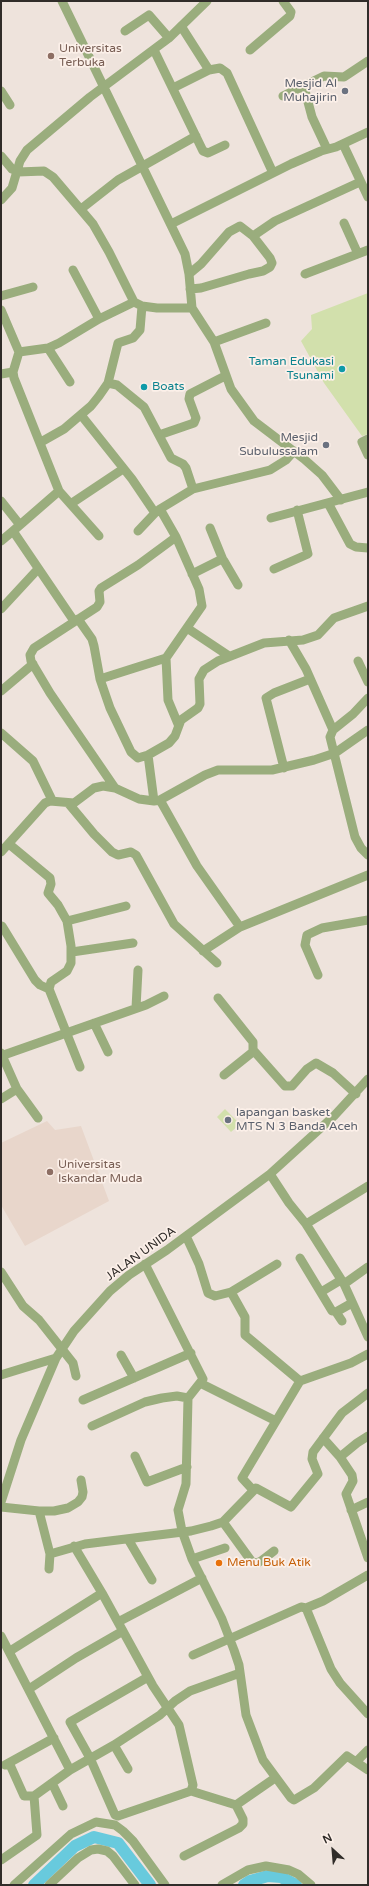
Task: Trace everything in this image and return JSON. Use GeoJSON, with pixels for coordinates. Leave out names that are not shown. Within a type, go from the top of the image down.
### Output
{"type":"FeatureCollection","features":[{"type":"Feature","properties":{"kind":"street"},"geometry":{"type":"LineString","coordinates":[[62,1],[185,254],[189,274],[192,308],[214,342],[226,376],[237,400],[254,421],[294,451],[322,475],[341,500]]}},
{"type":"Feature","properties":{"kind":"street"},"geometry":{"type":"LineString","coordinates":[[1,200],[12,188],[18,172],[20,161],[27,150],[104,86],[169,38],[207,1]]}},
{"type":"Feature","properties":{"kind":"street"},"geometry":{"type":"LineString","coordinates":[[250,50],[290,16],[291,12],[284,1]]}},
{"type":"Feature","properties":{"kind":"street"},"geometry":{"type":"LineString","coordinates":[[125,31],[149,15],[169,38]]}},
{"type":"Feature","properties":{"kind":"street"},"geometry":{"type":"LineString","coordinates":[[182,26],[209,70]]}},
{"type":"Feature","properties":{"kind":"street"},"geometry":{"type":"LineString","coordinates":[[154,50],[205,153],[225,145]]}},
{"type":"Feature","properties":{"kind":"street"},"geometry":{"type":"LineString","coordinates":[[283,96],[324,76],[344,77],[368,61]]}},
{"type":"Feature","properties":{"kind":"street"},"geometry":{"type":"LineString","coordinates":[[173,88],[209,70],[220,68],[227,73],[273,173]]}},
{"type":"Feature","properties":{"kind":"street"},"geometry":{"type":"LineString","coordinates":[[304,87],[312,117],[327,149]]}},
{"type":"Feature","properties":{"kind":"street"},"geometry":{"type":"LineString","coordinates":[[1,91],[10,105]]}},
{"type":"Feature","properties":{"kind":"street"},"geometry":{"type":"LineString","coordinates":[[171,224],[273,173],[368,132]]}},
{"type":"Feature","properties":{"kind":"street"},"geometry":{"type":"LineString","coordinates":[[81,209],[118,180],[142,165],[196,136]]}},
{"type":"Feature","properties":{"kind":"street"},"geometry":{"type":"LineString","coordinates":[[343,144],[368,197]]}},
{"type":"Feature","properties":{"kind":"street"},"geometry":{"type":"LineString","coordinates":[[1,156],[12,169],[18,172],[49,173],[93,224],[138,304],[138,333],[129,340],[119,341],[116,345],[108,383],[91,406],[81,415],[64,429],[41,442]]}},
{"type":"Feature","properties":{"kind":"street"},"geometry":{"type":"LineString","coordinates":[[253,236],[275,221],[360,182]]}},
{"type":"Feature","properties":{"kind":"street"},"geometry":{"type":"LineString","coordinates":[[344,223],[358,254]]}},
{"type":"Feature","properties":{"kind":"street"},"geometry":{"type":"LineString","coordinates":[[189,274],[196,270],[219,242],[237,226],[243,227],[253,236],[270,258],[272,263],[270,267],[263,271],[211,286],[190,289]]}},
{"type":"Feature","properties":{"kind":"street"},"geometry":{"type":"LineString","coordinates":[[305,274],[368,250]]}},
{"type":"Feature","properties":{"kind":"street"},"geometry":{"type":"LineString","coordinates":[[72,270],[99,319]]}},
{"type":"Feature","properties":{"kind":"street"},"geometry":{"type":"LineString","coordinates":[[1,296],[33,286]]}},
{"type":"Feature","properties":{"kind":"street"},"geometry":{"type":"LineString","coordinates":[[19,352],[48,348],[99,319],[138,304],[192,308]]}},
{"type":"Feature","properties":{"kind":"street"},"geometry":{"type":"LineString","coordinates":[[1,310],[19,352],[13,372],[16,385],[41,442],[59,491],[72,503],[99,536]]}},
{"type":"Feature","properties":{"kind":"street"},"geometry":{"type":"LineString","coordinates":[[214,342],[266,323]]}},
{"type":"Feature","properties":{"kind":"street"},"geometry":{"type":"LineString","coordinates":[[48,348],[70,382]]}},
{"type":"Feature","properties":{"kind":"street"},"geometry":{"type":"LineString","coordinates":[[1,374],[13,372]]}},
{"type":"Feature","properties":{"kind":"street"},"geometry":{"type":"LineString","coordinates":[[159,435],[194,423],[196,418],[189,399],[190,394],[226,376]]}},
{"type":"Feature","properties":{"kind":"street"},"geometry":{"type":"LineString","coordinates":[[108,383],[117,385],[144,407],[171,458],[183,464],[186,468],[193,488]]}},
{"type":"Feature","properties":{"kind":"street"},"geometry":{"type":"LineString","coordinates":[[81,415],[176,537],[201,594],[202,606],[166,658],[100,679]]}},
{"type":"Feature","properties":{"kind":"street"},"geometry":{"type":"LineString","coordinates":[[368,439],[362,442],[368,455]]}},
{"type":"Feature","properties":{"kind":"street"},"geometry":{"type":"LineString","coordinates":[[138,531],[157,511],[193,488],[270,470],[286,460],[294,451]]}},
{"type":"Feature","properties":{"kind":"street"},"geometry":{"type":"LineString","coordinates":[[72,503],[123,469]]}},
{"type":"Feature","properties":{"kind":"street"},"geometry":{"type":"LineString","coordinates":[[1,541],[59,491]]}},
{"type":"Feature","properties":{"kind":"street"},"geometry":{"type":"LineString","coordinates":[[271,518],[368,492]]}},
{"type":"Feature","properties":{"kind":"street"},"geometry":{"type":"LineString","coordinates":[[1,501],[38,569],[92,639],[97,656],[100,679],[110,708],[131,752],[138,758],[148,755],[173,739],[178,724],[183,718],[196,710],[199,706],[198,688],[202,671],[229,656],[264,643],[303,640],[318,635],[334,618],[368,606]]}},
{"type":"Feature","properties":{"kind":"street"},"geometry":{"type":"LineString","coordinates":[[328,503],[350,544],[356,547],[368,548]]}},
{"type":"Feature","properties":{"kind":"street"},"geometry":{"type":"LineString","coordinates":[[274,569],[308,554],[297,510]]}},
{"type":"Feature","properties":{"kind":"street"},"geometry":{"type":"LineString","coordinates":[[210,528],[223,560],[238,585]]}},
{"type":"Feature","properties":{"kind":"street"},"geometry":{"type":"LineString","coordinates":[[115,788],[50,693],[30,657],[32,650],[98,606],[99,591],[101,588],[138,565],[176,537]]}},
{"type":"Feature","properties":{"kind":"street"},"geometry":{"type":"LineString","coordinates":[[192,574],[223,560]]}},
{"type":"Feature","properties":{"kind":"street"},"geometry":{"type":"LineString","coordinates":[[1,609],[38,569]]}},
{"type":"Feature","properties":{"kind":"street"},"geometry":{"type":"LineString","coordinates":[[187,628],[229,656]]}},
{"type":"Feature","properties":{"kind":"street"},"geometry":{"type":"LineString","coordinates":[[289,640],[304,664],[333,730]]}},
{"type":"Feature","properties":{"kind":"street"},"geometry":{"type":"LineString","coordinates":[[166,658],[168,700],[178,724]]}},
{"type":"Feature","properties":{"kind":"street"},"geometry":{"type":"LineString","coordinates":[[358,661],[368,682]]}},
{"type":"Feature","properties":{"kind":"street"},"geometry":{"type":"LineString","coordinates":[[1,691],[33,664]]}},
{"type":"Feature","properties":{"kind":"street"},"geometry":{"type":"LineString","coordinates":[[284,768],[266,698],[274,693],[310,679]]}},
{"type":"Feature","properties":{"kind":"street"},"geometry":{"type":"LineString","coordinates":[[368,698],[353,714],[333,730],[330,737],[335,752],[355,837],[361,848],[368,855]]}},
{"type":"Feature","properties":{"kind":"street"},"geometry":{"type":"LineString","coordinates":[[1,852],[45,803],[52,800],[69,804],[80,800],[97,786],[115,788],[139,800],[157,801],[205,775],[218,770],[284,768],[335,752],[368,730]]}},
{"type":"Feature","properties":{"kind":"street"},"geometry":{"type":"LineString","coordinates":[[1,733],[33,761],[52,800]]}},
{"type":"Feature","properties":{"kind":"street"},"geometry":{"type":"LineString","coordinates":[[148,755],[157,801],[197,866],[240,927]]}},
{"type":"Feature","properties":{"kind":"street"},"geometry":{"type":"LineString","coordinates":[[69,804],[94,834],[112,852],[118,855],[131,852],[136,855],[174,924],[217,963]]}},
{"type":"Feature","properties":{"kind":"street"},"geometry":{"type":"LineString","coordinates":[[9,844],[50,878],[51,884],[48,893],[58,904],[67,921],[72,952],[71,963],[67,971],[51,982],[48,988],[80,1067]]}},
{"type":"Feature","properties":{"kind":"street"},"geometry":{"type":"LineString","coordinates":[[203,951],[240,927],[368,875]]}},
{"type":"Feature","properties":{"kind":"street"},"geometry":{"type":"LineString","coordinates":[[67,921],[126,906]]}},
{"type":"Feature","properties":{"kind":"street"},"geometry":{"type":"LineString","coordinates":[[318,975],[305,945],[307,935],[322,928],[368,920]]}},
{"type":"Feature","properties":{"kind":"street"},"geometry":{"type":"LineString","coordinates":[[2,926],[35,980],[40,985],[48,988]]}},
{"type":"Feature","properties":{"kind":"street"},"geometry":{"type":"LineString","coordinates":[[72,952],[133,943]]}},
{"type":"Feature","properties":{"kind":"street"},"geometry":{"type":"LineString","coordinates":[[136,1008],[138,970]]}},
{"type":"Feature","properties":{"kind":"street"},"geometry":{"type":"LineString","coordinates":[[38,1118],[17,1089],[2,1055],[136,1008],[164,996]]}},
{"type":"Feature","properties":{"kind":"street"},"geometry":{"type":"LineString","coordinates":[[218,998],[253,1042],[252,1051],[224,1075]]}},
{"type":"Feature","properties":{"kind":"street"},"geometry":{"type":"LineString","coordinates":[[94,1023],[108,1052]]}},
{"type":"Feature","properties":{"kind":"street"},"geometry":{"type":"LineString","coordinates":[[252,1051],[262,1058],[285,1086],[292,1086],[307,1069],[316,1063],[333,1073],[356,1094]]}},
{"type":"Feature","properties":{"kind":"street","name":"JALAN UNIDA"},"geometry":{"type":"LineString","coordinates":[[1,1502],[22,1440],[56,1358],[63,1350],[74,1332],[110,1292],[145,1264],[186,1236],[270,1174],[356,1094],[368,1079]]}},
{"type":"Feature","properties":{"kind":"street"},"geometry":{"type":"LineString","coordinates":[[1,1098],[17,1089]]}},
{"type":"Feature","properties":{"kind":"street"},"geometry":{"type":"LineString","coordinates":[[270,1174],[289,1203],[306,1224],[342,1282],[368,1337]]}},
{"type":"Feature","properties":{"kind":"street"},"geometry":{"type":"LineString","coordinates":[[306,1224],[368,1186]]}},
{"type":"Feature","properties":{"kind":"street"},"geometry":{"type":"LineString","coordinates":[[186,1236],[199,1264],[208,1293],[215,1296],[231,1292],[277,1264]]}},
{"type":"Feature","properties":{"kind":"street"},"geometry":{"type":"LineString","coordinates":[[300,1258],[332,1311]]}},
{"type":"Feature","properties":{"kind":"street"},"geometry":{"type":"LineString","coordinates":[[145,1264],[191,1353],[203,1380],[188,1398],[186,1484],[178,1510],[182,1531],[192,1559],[222,1619],[234,1650],[240,1673],[246,1715],[263,1760],[275,1778],[294,1800],[314,1788],[347,1756],[357,1761],[368,1770]]}},
{"type":"Feature","properties":{"kind":"street"},"geometry":{"type":"LineString","coordinates":[[320,1292],[368,1268]]}},
{"type":"Feature","properties":{"kind":"street"},"geometry":{"type":"LineString","coordinates":[[1,1272],[22,1306],[39,1320],[63,1350],[73,1364],[76,1376]]}},
{"type":"Feature","properties":{"kind":"street"},"geometry":{"type":"LineString","coordinates":[[231,1292],[245,1317],[245,1335],[300,1381]]}},
{"type":"Feature","properties":{"kind":"street"},"geometry":{"type":"LineString","coordinates":[[342,1321],[336,1312],[352,1303]]}},
{"type":"Feature","properties":{"kind":"street"},"geometry":{"type":"LineString","coordinates":[[83,1400],[191,1353]]}},
{"type":"Feature","properties":{"kind":"street"},"geometry":{"type":"LineString","coordinates":[[253,1490],[242,1478],[300,1381],[351,1363],[368,1354]]}},
{"type":"Feature","properties":{"kind":"street"},"geometry":{"type":"LineString","coordinates":[[121,1355],[134,1378]]}},
{"type":"Feature","properties":{"kind":"street"},"geometry":{"type":"LineString","coordinates":[[1,1375],[56,1358]]}},
{"type":"Feature","properties":{"kind":"street"},"geometry":{"type":"LineString","coordinates":[[200,1383],[276,1421]]}},
{"type":"Feature","properties":{"kind":"street"},"geometry":{"type":"LineString","coordinates":[[50,1554],[74,1546],[196,1530],[223,1522],[253,1490],[258,1488],[288,1507],[293,1506],[318,1474],[312,1455],[323,1438],[342,1413],[368,1393]]}},
{"type":"Feature","properties":{"kind":"street"},"geometry":{"type":"LineString","coordinates":[[92,1426],[145,1402],[177,1396],[188,1398]]}},
{"type":"Feature","properties":{"kind":"street"},"geometry":{"type":"LineString","coordinates":[[340,1457],[368,1436]]}},
{"type":"Feature","properties":{"kind":"street"},"geometry":{"type":"LineString","coordinates":[[323,1438],[340,1457],[353,1478],[346,1494],[368,1558]]}},
{"type":"Feature","properties":{"kind":"street"},"geometry":{"type":"LineString","coordinates":[[135,1456],[147,1482],[187,1467]]}},
{"type":"Feature","properties":{"kind":"street"},"geometry":{"type":"LineString","coordinates":[[1,1507],[39,1511],[54,1511],[68,1508],[78,1502],[83,1492],[81,1480]]}},
{"type":"Feature","properties":{"kind":"street"},"geometry":{"type":"LineString","coordinates":[[351,1510],[368,1502]]}},
{"type":"Feature","properties":{"kind":"street"},"geometry":{"type":"LineString","coordinates":[[39,1511],[50,1554],[49,1569]]}},
{"type":"Feature","properties":{"kind":"street"},"geometry":{"type":"LineString","coordinates":[[223,1522],[252,1562],[257,1563],[274,1551]]}},
{"type":"Feature","properties":{"kind":"street"},"geometry":{"type":"LineString","coordinates":[[128,1540],[152,1580]]}},
{"type":"Feature","properties":{"kind":"street"},"geometry":{"type":"LineString","coordinates":[[74,1546],[166,1708],[180,1725],[193,1785],[191,1791]]}},
{"type":"Feature","properties":{"kind":"street"},"geometry":{"type":"LineString","coordinates":[[192,1559],[225,1548]]}},
{"type":"Feature","properties":{"kind":"street"},"geometry":{"type":"LineString","coordinates":[[193,1655],[301,1607],[306,1608],[342,1591],[368,1575]]}},
{"type":"Feature","properties":{"kind":"street"},"geometry":{"type":"LineString","coordinates":[[118,1622],[202,1578]]}},
{"type":"Feature","properties":{"kind":"street"},"geometry":{"type":"LineString","coordinates":[[10,1651],[102,1593]]}},
{"type":"Feature","properties":{"kind":"street"},"geometry":{"type":"LineString","coordinates":[[306,1608],[331,1669],[340,1683],[368,1714]]}},
{"type":"Feature","properties":{"kind":"street"},"geometry":{"type":"LineString","coordinates":[[29,1689],[76,1658],[123,1631]]}},
{"type":"Feature","properties":{"kind":"street"},"geometry":{"type":"LineString","coordinates":[[1,1636],[70,1770]]}},
{"type":"Feature","properties":{"kind":"street"},"geometry":{"type":"LineString","coordinates":[[4,1766],[10,1765],[24,1796],[34,1796],[70,1770],[114,1745],[160,1715],[166,1708],[190,1690],[240,1673]]}},
{"type":"Feature","properties":{"kind":"street"},"geometry":{"type":"LineString","coordinates":[[118,1816],[115,1814],[90,1758],[70,1722],[148,1677]]}},
{"type":"Feature","properties":{"kind":"street"},"geometry":{"type":"LineString","coordinates":[[4,1766],[54,1738]]}},
{"type":"Feature","properties":{"kind":"street"},"geometry":{"type":"LineString","coordinates":[[114,1745],[128,1769]]}},
{"type":"Feature","properties":{"kind":"street"},"geometry":{"type":"LineString","coordinates":[[357,1761],[368,1750]]}},
{"type":"Feature","properties":{"kind":"street"},"geometry":{"type":"LineString","coordinates":[[236,1805],[275,1778]]}},
{"type":"Feature","properties":{"kind":"street"},"geometry":{"type":"LineString","coordinates":[[52,1783],[63,1806]]}},
{"type":"Feature","properties":{"kind":"street"},"geometry":{"type":"LineString","coordinates":[[118,1816],[191,1791],[236,1805],[243,1819],[243,1824],[239,1828],[184,1856]]}},
{"type":"Feature","properties":{"kind":"street"},"geometry":{"type":"LineString","coordinates":[[1,1860],[37,1835],[34,1796]]}},
{"type":"Feature","properties":{"kind":"street"},"geometry":{"type":"LineString","coordinates":[[115,1825],[118,1816]]}},
{"type":"Feature","properties":{"kind":"street"},"geometry":{"type":"LineString","coordinates":[[14,1885],[71,1834],[96,1822],[115,1825],[132,1841],[165,1885]]}},
{"type":"Feature","properties":{"kind":"street"},"geometry":{"type":"LineString","coordinates":[[49,1885],[57,1881],[78,1858],[91,1850],[98,1849],[107,1851],[113,1856],[135,1885]]}},
{"type":"Feature","properties":{"kind":"street"},"geometry":{"type":"LineString","coordinates":[[222,1885],[248,1870],[266,1866],[289,1870],[298,1874],[311,1885]]}},
{"type":"Feature","properties":{"kind":"shaded area","name":"Universitas Iskandar Muda"},"geometry":{"type":"Polygon","coordinates":[[[47,1121],[55,1130],[81,1126],[109,1201],[25,1246],[1,1205],[1,1143],[47,1121]]]}},
{"type":"Feature","properties":{"kind":"green space","name":"Taman Edukasi Tsunami"},"geometry":{"type":"Polygon","coordinates":[[[368,293],[368,434],[362,436],[324,383],[301,341],[312,329],[311,315],[368,293]]]}},
{"type":"Feature","properties":{"kind":"green space","name":"lapangan basket MTS N 3 Banda Aceh"},"geometry":{"type":"Polygon","coordinates":[[[225,1109],[240,1124],[231,1132],[217,1117],[225,1109]]]}},
{"type":"Feature","properties":{"kind":"waterway"},"geometry":{"type":"LineString","coordinates":[[34,1885],[75,1846],[94,1837],[118,1843],[150,1885]]}},
{"type":"Feature","properties":{"kind":"waterway"},"geometry":{"type":"LineString","coordinates":[[244,1885],[250,1881],[268,1876],[281,1877],[296,1885]]}},
{"type":"Feature","properties":{"kind":"place","name":"Universitas Terbuka"},"geometry":{"type":"Point","coordinates":[51,56]}},
{"type":"Feature","properties":{"kind":"place","name":"Mesjid Al Muhajirin"},"geometry":{"type":"Point","coordinates":[345,91]}},
{"type":"Feature","properties":{"kind":"place","name":"Taman Edukasi Tsunami"},"geometry":{"type":"Point","coordinates":[342,369]}},
{"type":"Feature","properties":{"kind":"place","name":"Boats"},"geometry":{"type":"Point","coordinates":[144,387]}},
{"type":"Feature","properties":{"kind":"place","name":"Mesjid Subulussalam"},"geometry":{"type":"Point","coordinates":[326,445]}},
{"type":"Feature","properties":{"kind":"place","name":"lapangan basket MTS N 3 Banda Aceh"},"geometry":{"type":"Point","coordinates":[228,1120]}},
{"type":"Feature","properties":{"kind":"place","name":"Universitas Iskandar Muda"},"geometry":{"type":"Point","coordinates":[50,1172]}},
{"type":"Feature","properties":{"kind":"place","name":"Menu Buk Atik"},"geometry":{"type":"Point","coordinates":[219,1563]}}]}
